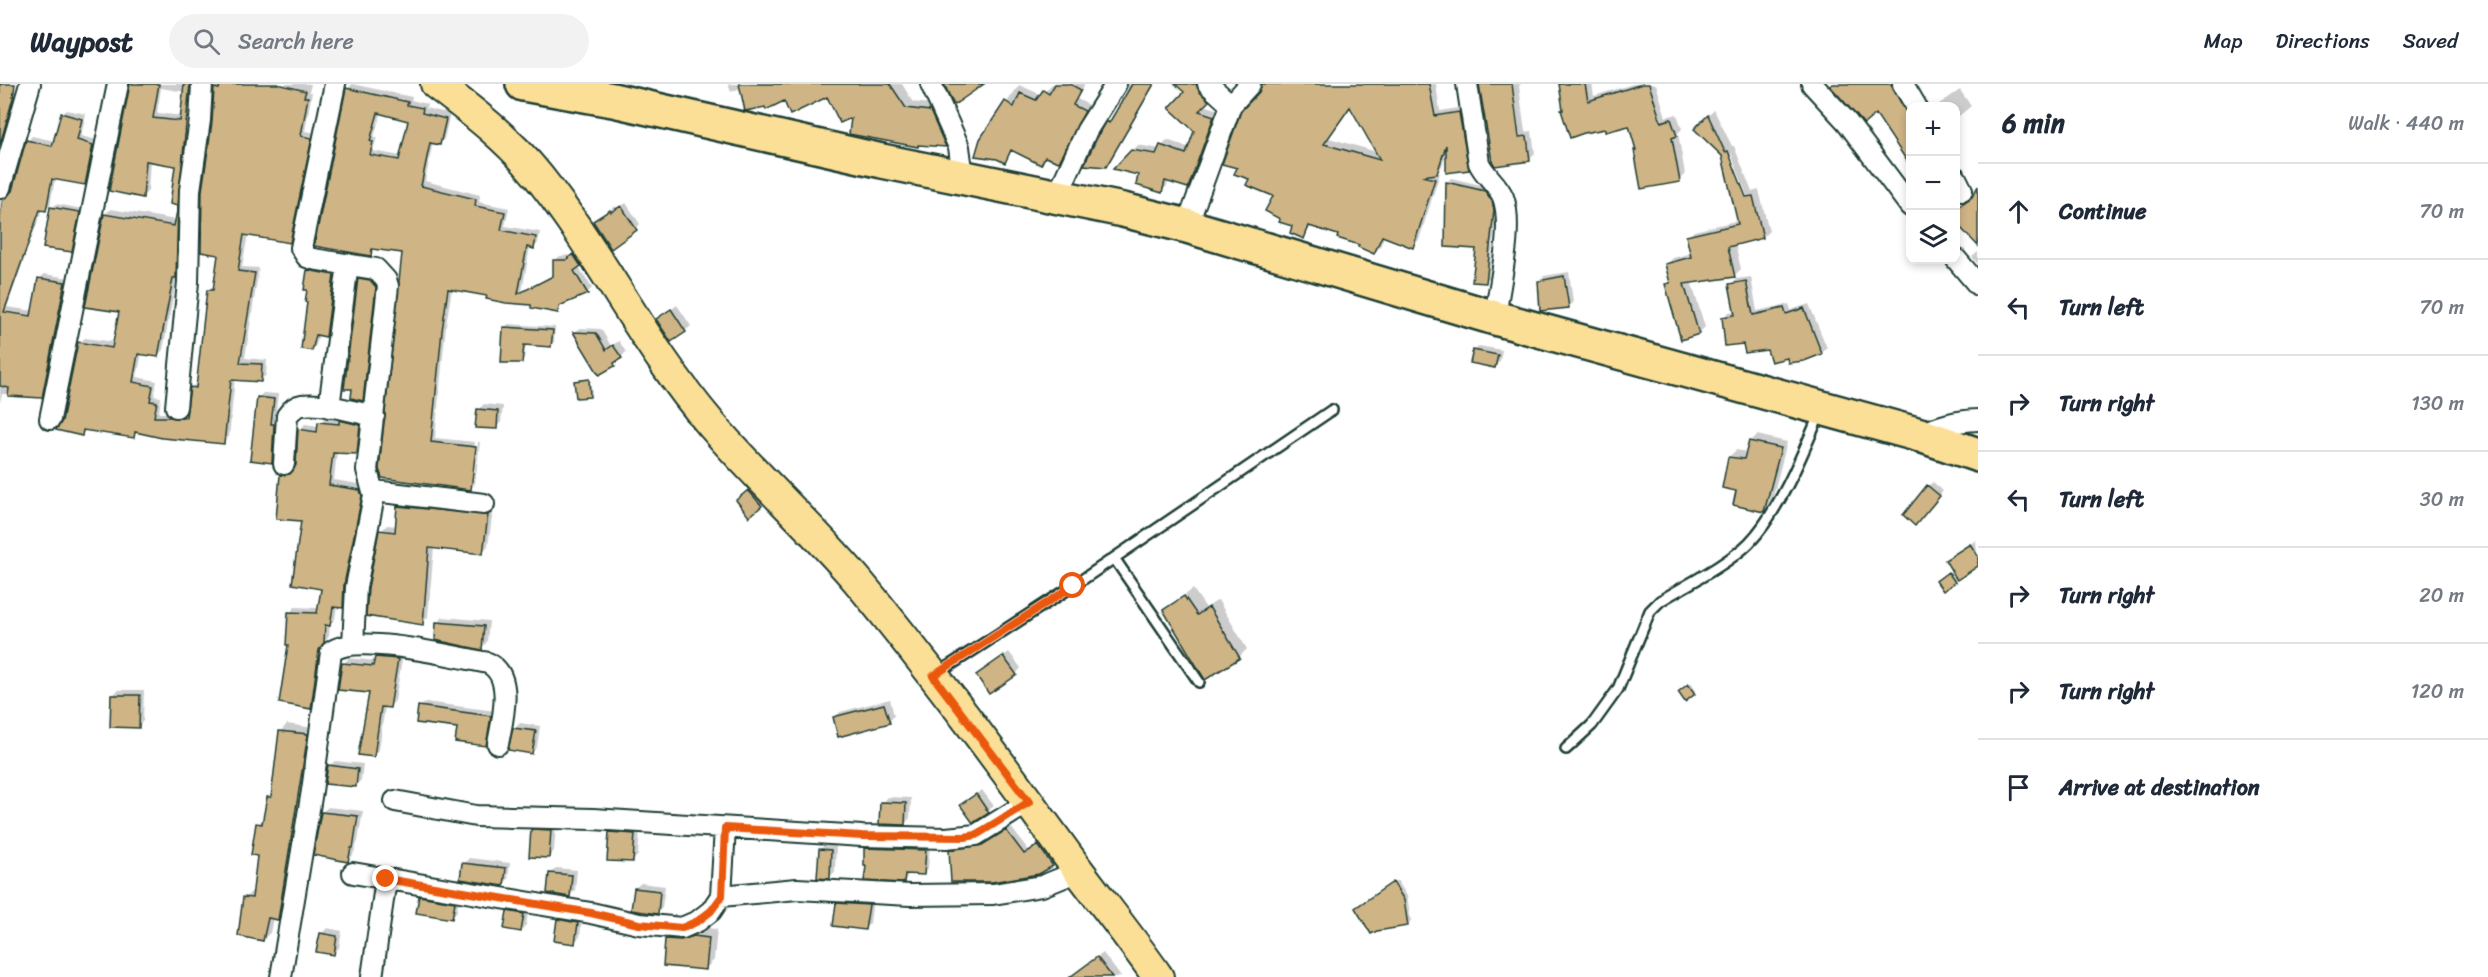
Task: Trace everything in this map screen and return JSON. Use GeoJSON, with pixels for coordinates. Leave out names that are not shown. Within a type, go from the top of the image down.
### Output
{"type":"FeatureCollection","features":[{"type":"Feature","properties":{"kind":"highway"},"geometry":{"type":"LineString","coordinates":[[523,84],[613,100],[1187,226],[1495,318],[1920,435],[1978,455]]}},
{"type":"Feature","properties":{"kind":"main road"},"geometry":{"type":"LineString","coordinates":[[436,84],[510,144],[538,175],[568,216],[654,350],[711,424],[857,580],[1029,802],[1158,977]]}},
{"type":"Feature","properties":{"kind":"street"},"geometry":{"type":"LineString","coordinates":[[0,188],[30,84]]}},
{"type":"Feature","properties":{"kind":"street"},"geometry":{"type":"LineString","coordinates":[[50,419],[118,84]]}},
{"type":"Feature","properties":{"kind":"street"},"geometry":{"type":"LineString","coordinates":[[176,407],[188,282],[190,190],[200,120],[202,84]]}},
{"type":"Feature","properties":{"kind":"street"},"geometry":{"type":"LineString","coordinates":[[334,84],[301,248],[307,257],[376,269],[386,280],[388,286],[367,470],[374,491],[356,587],[353,645]]}},
{"type":"Feature","properties":{"kind":"street"},"geometry":{"type":"LineString","coordinates":[[931,84],[959,147],[963,177]]}},
{"type":"Feature","properties":{"kind":"street"},"geometry":{"type":"LineString","coordinates":[[1057,196],[1088,129],[1116,84]]}},
{"type":"Feature","properties":{"kind":"street"},"geometry":{"type":"LineString","coordinates":[[1208,84],[1231,105]]}},
{"type":"Feature","properties":{"kind":"street"},"geometry":{"type":"LineString","coordinates":[[1187,226],[1231,105],[1250,84]]}},
{"type":"Feature","properties":{"kind":"street"},"geometry":{"type":"LineString","coordinates":[[1467,84],[1479,163],[1484,173],[1498,186],[1509,218],[1495,318]]}},
{"type":"Feature","properties":{"kind":"street"},"geometry":{"type":"LineString","coordinates":[[1812,84],[1847,122],[1906,199]]}},
{"type":"Feature","properties":{"kind":"street"},"geometry":{"type":"LineString","coordinates":[[1903,84],[1914,102]]}},
{"type":"Feature","properties":{"kind":"street"},"geometry":{"type":"LineString","coordinates":[[329,407],[348,264]]}},
{"type":"Feature","properties":{"kind":"street"},"geometry":{"type":"LineString","coordinates":[[1960,264],[1978,285]]}},
{"type":"Feature","properties":{"kind":"street"},"geometry":{"type":"LineString","coordinates":[[284,465],[287,416],[292,409],[302,405],[329,407],[374,416]]}},
{"type":"Feature","properties":{"kind":"street"},"geometry":{"type":"LineString","coordinates":[[1920,435],[1940,425],[1978,420]]}},
{"type":"Feature","properties":{"kind":"street"},"geometry":{"type":"LineString","coordinates":[[374,491],[484,504]]}},
{"type":"Feature","properties":{"kind":"street"},"geometry":{"type":"LineString","coordinates":[[281,977],[312,791],[329,658],[336,648],[370,643],[488,663],[494,666],[505,690],[506,701],[498,744]]}},
{"type":"Feature","properties":{"kind":"street"},"geometry":{"type":"LineString","coordinates":[[395,801],[476,816],[593,819],[862,836],[965,837],[976,835],[1029,802]]}},
{"type":"Feature","properties":{"kind":"street"},"geometry":{"type":"LineString","coordinates":[[352,873],[591,913],[639,924],[682,928],[698,921],[711,911],[722,896],[725,828]]}},
{"type":"Feature","properties":{"kind":"street"},"geometry":{"type":"LineString","coordinates":[[722,896],[797,889],[910,895],[993,894],[1042,886],[1079,871]]}},
{"type":"Feature","properties":{"kind":"street"},"geometry":{"type":"LineString","coordinates":[[372,977],[386,879]]}},
{"type":"Feature","properties":{"kind":"lane"},"geometry":{"type":"LineString","coordinates":[[1566,748],[1592,725],[1618,689],[1650,611],[1748,544],[1764,526],[1790,478],[1822,408]]}},
{"type":"Feature","properties":{"kind":"lane"},"geometry":{"type":"LineString","coordinates":[[933,676],[1114,558],[1332,410]]}},
{"type":"Feature","properties":{"kind":"lane"},"geometry":{"type":"LineString","coordinates":[[1114,558],[1199,682]]}},
{"type":"Feature","properties":{"kind":"building"},"geometry":{"type":"Polygon","coordinates":[[[0,84],[15,84],[0,145],[0,84]]]}},
{"type":"Feature","properties":{"kind":"building"},"geometry":{"type":"Polygon","coordinates":[[[130,84],[159,84],[153,118],[180,121],[184,84],[190,84],[178,206],[170,204],[175,166],[146,161],[143,198],[109,191],[130,84]]]}},
{"type":"Feature","properties":{"kind":"building"},"geometry":{"type":"Polygon","coordinates":[[[220,84],[277,84],[306,91],[304,97],[308,97],[301,136],[312,138],[290,243],[244,235],[238,271],[255,273],[240,363],[262,364],[261,382],[231,380],[224,444],[162,438],[135,432],[134,438],[83,430],[82,436],[56,430],[62,421],[78,342],[112,348],[119,312],[85,307],[104,214],[174,226],[178,206],[176,278],[173,278],[158,357],[138,354],[133,382],[153,386],[150,401],[157,402],[154,417],[186,417],[190,387],[196,388],[207,290],[213,290],[218,255],[201,252],[202,191],[212,122],[214,88],[219,89],[220,84]]]}},
{"type":"Feature","properties":{"kind":"building"},"geometry":{"type":"Polygon","coordinates":[[[739,84],[890,84],[906,108],[930,111],[946,147],[918,145],[918,147],[849,134],[851,118],[840,123],[827,97],[790,115],[784,101],[766,110],[765,107],[745,111],[739,84]]]}},
{"type":"Feature","properties":{"kind":"building"},"geometry":{"type":"Polygon","coordinates":[[[944,84],[984,84],[954,105],[944,84]]]}},
{"type":"Feature","properties":{"kind":"building"},"geometry":{"type":"Polygon","coordinates":[[[1055,84],[1070,84],[1081,90],[1073,105],[1085,111],[1059,162],[1045,157],[1041,165],[1011,150],[1005,163],[997,159],[975,156],[980,139],[1005,101],[1014,107],[1020,93],[1036,100],[1043,90],[1049,94],[1055,84]]]}},
{"type":"Feature","properties":{"kind":"building"},"geometry":{"type":"Polygon","coordinates":[[[1132,84],[1154,84],[1106,167],[1084,165],[1098,136],[1107,121],[1109,123],[1132,84]]]}},
{"type":"Feature","properties":{"kind":"building"},"geometry":{"type":"Polygon","coordinates":[[[1175,84],[1196,84],[1209,101],[1199,111],[1214,116],[1188,188],[1165,181],[1162,193],[1136,185],[1138,175],[1113,169],[1131,150],[1156,154],[1160,145],[1186,154],[1194,131],[1169,108],[1184,92],[1175,84]]]}},
{"type":"Feature","properties":{"kind":"building"},"geometry":{"type":"Polygon","coordinates":[[[1262,84],[1429,84],[1435,116],[1459,112],[1469,170],[1446,173],[1446,145],[1437,174],[1422,176],[1435,179],[1413,248],[1382,236],[1374,254],[1358,247],[1359,245],[1337,238],[1338,235],[1309,226],[1304,239],[1290,233],[1292,226],[1279,222],[1280,219],[1265,211],[1273,196],[1246,185],[1249,179],[1234,174],[1237,168],[1222,164],[1241,111],[1259,92],[1262,84]],[[1350,107],[1324,144],[1380,160],[1350,107]]]}},
{"type":"Feature","properties":{"kind":"building"},"geometry":{"type":"Polygon","coordinates":[[[1479,84],[1512,84],[1519,137],[1527,136],[1530,161],[1495,166],[1492,161],[1479,84]]]}},
{"type":"Feature","properties":{"kind":"building"},"geometry":{"type":"Polygon","coordinates":[[[1559,84],[1585,84],[1588,101],[1642,84],[1649,84],[1661,122],[1671,119],[1677,136],[1672,138],[1680,182],[1641,189],[1634,150],[1636,150],[1629,126],[1605,132],[1605,129],[1584,133],[1570,138],[1561,110],[1563,110],[1559,84]]]}},
{"type":"Feature","properties":{"kind":"building"},"geometry":{"type":"Polygon","coordinates":[[[1833,84],[1891,84],[1906,112],[1906,159],[1876,114],[1864,124],[1830,86],[1833,84]]]}},
{"type":"Feature","properties":{"kind":"building"},"geometry":{"type":"Polygon","coordinates":[[[346,88],[408,102],[407,105],[423,108],[422,113],[446,119],[440,145],[430,143],[421,186],[476,199],[475,206],[505,212],[501,230],[536,237],[534,249],[527,247],[518,294],[553,276],[553,260],[566,260],[573,254],[581,266],[574,271],[588,294],[559,306],[558,313],[531,308],[531,305],[506,303],[486,299],[487,296],[448,289],[431,442],[476,447],[471,490],[382,478],[379,469],[402,253],[372,249],[371,256],[314,246],[346,88]],[[378,113],[370,141],[373,142],[370,155],[399,160],[408,121],[378,113]]]}},
{"type":"Feature","properties":{"kind":"building"},"geometry":{"type":"Polygon","coordinates":[[[61,113],[82,119],[77,140],[93,145],[85,185],[52,179],[46,211],[40,210],[4,312],[31,316],[38,278],[65,282],[42,398],[8,396],[9,388],[0,386],[0,217],[3,199],[12,191],[26,140],[52,146],[61,113]]]}},
{"type":"Feature","properties":{"kind":"building"},"geometry":{"type":"Polygon","coordinates":[[[1708,115],[1725,152],[1728,151],[1746,197],[1753,196],[1763,238],[1728,247],[1735,277],[1684,284],[1699,334],[1681,340],[1665,284],[1670,283],[1665,264],[1691,257],[1686,236],[1738,224],[1722,156],[1694,129],[1708,115]]]}},
{"type":"Feature","properties":{"kind":"building"},"geometry":{"type":"Polygon","coordinates":[[[1446,182],[1485,191],[1492,201],[1494,210],[1486,283],[1472,282],[1476,249],[1445,247],[1446,182]]]}},
{"type":"Feature","properties":{"kind":"building"},"geometry":{"type":"Polygon","coordinates":[[[1978,186],[1978,246],[1960,227],[1960,205],[1972,197],[1978,186]]]}},
{"type":"Feature","properties":{"kind":"building"},"geometry":{"type":"Polygon","coordinates":[[[621,206],[637,230],[611,249],[593,221],[621,206]]]}},
{"type":"Feature","properties":{"kind":"building"},"geometry":{"type":"Polygon","coordinates":[[[50,207],[80,212],[72,252],[43,248],[50,207]]]}},
{"type":"Feature","properties":{"kind":"building"},"geometry":{"type":"Polygon","coordinates":[[[307,270],[334,275],[326,337],[316,335],[312,351],[301,349],[307,302],[305,302],[307,290],[304,290],[307,270]]]}},
{"type":"Feature","properties":{"kind":"building"},"geometry":{"type":"Polygon","coordinates":[[[1564,276],[1569,308],[1540,311],[1538,281],[1564,276]]]}},
{"type":"Feature","properties":{"kind":"building"},"geometry":{"type":"Polygon","coordinates":[[[358,278],[370,280],[376,287],[363,401],[351,398],[352,389],[344,389],[358,278]]]}},
{"type":"Feature","properties":{"kind":"building"},"geometry":{"type":"Polygon","coordinates":[[[1746,281],[1753,315],[1784,308],[1786,314],[1804,308],[1822,354],[1804,361],[1788,363],[1787,358],[1771,362],[1767,350],[1745,353],[1743,344],[1725,346],[1722,317],[1735,315],[1729,284],[1746,281]]]}},
{"type":"Feature","properties":{"kind":"building"},"geometry":{"type":"Polygon","coordinates":[[[671,309],[686,332],[671,342],[656,319],[671,309]]]}},
{"type":"Feature","properties":{"kind":"building"},"geometry":{"type":"Polygon","coordinates":[[[503,327],[553,330],[551,347],[524,345],[522,363],[501,363],[503,327]]]}},
{"type":"Feature","properties":{"kind":"building"},"geometry":{"type":"Polygon","coordinates":[[[573,332],[596,333],[606,350],[613,345],[622,358],[614,363],[615,366],[599,375],[573,332]]]}},
{"type":"Feature","properties":{"kind":"building"},"geometry":{"type":"Polygon","coordinates":[[[1473,350],[1498,355],[1495,368],[1470,363],[1473,350]]]}},
{"type":"Feature","properties":{"kind":"building"},"geometry":{"type":"Polygon","coordinates":[[[589,379],[590,397],[576,398],[574,381],[589,379]]]}},
{"type":"Feature","properties":{"kind":"building"},"geometry":{"type":"Polygon","coordinates":[[[257,397],[274,399],[271,424],[274,424],[272,463],[250,460],[257,397]]]}},
{"type":"Feature","properties":{"kind":"building"},"geometry":{"type":"Polygon","coordinates":[[[477,409],[498,411],[497,429],[475,428],[477,409]]]}},
{"type":"Feature","properties":{"kind":"building"},"geometry":{"type":"Polygon","coordinates":[[[339,420],[360,425],[357,454],[333,453],[329,485],[360,490],[362,496],[344,585],[343,608],[333,607],[330,626],[325,625],[324,643],[319,650],[311,709],[279,703],[288,645],[286,645],[288,612],[317,613],[321,589],[292,584],[301,521],[276,519],[280,475],[290,474],[296,465],[298,429],[317,432],[318,422],[339,424],[339,420]]]}},
{"type":"Feature","properties":{"kind":"building"},"geometry":{"type":"Polygon","coordinates":[[[1749,441],[1781,448],[1764,512],[1733,505],[1736,491],[1722,488],[1728,457],[1744,459],[1749,441]]]}},
{"type":"Feature","properties":{"kind":"building"},"geometry":{"type":"Polygon","coordinates":[[[1927,485],[1940,496],[1915,526],[1903,515],[1927,485]]]}},
{"type":"Feature","properties":{"kind":"building"},"geometry":{"type":"Polygon","coordinates":[[[748,490],[762,506],[749,517],[736,500],[748,490]]]}},
{"type":"Feature","properties":{"kind":"building"},"geometry":{"type":"Polygon","coordinates":[[[397,506],[488,515],[483,554],[429,548],[423,625],[366,616],[368,588],[379,530],[395,532],[397,506]]]}},
{"type":"Feature","properties":{"kind":"building"},"geometry":{"type":"Polygon","coordinates":[[[1970,544],[1978,556],[1978,566],[1957,580],[1945,560],[1970,544]]]}},
{"type":"Feature","properties":{"kind":"building"},"geometry":{"type":"Polygon","coordinates":[[[1948,572],[1955,582],[1943,591],[1936,581],[1948,572]]]}},
{"type":"Feature","properties":{"kind":"building"},"geometry":{"type":"Polygon","coordinates":[[[1184,596],[1197,615],[1209,607],[1240,658],[1205,680],[1163,610],[1184,596]]]}},
{"type":"Feature","properties":{"kind":"building"},"geometry":{"type":"Polygon","coordinates":[[[436,622],[484,626],[482,650],[435,640],[436,622]]]}},
{"type":"Feature","properties":{"kind":"building"},"geometry":{"type":"Polygon","coordinates":[[[1003,656],[1017,675],[989,694],[976,675],[1003,656]]]}},
{"type":"Feature","properties":{"kind":"building"},"geometry":{"type":"Polygon","coordinates":[[[375,657],[398,659],[390,708],[381,707],[374,757],[358,755],[369,693],[338,690],[342,663],[373,666],[375,657]]]}},
{"type":"Feature","properties":{"kind":"building"},"geometry":{"type":"Polygon","coordinates":[[[1688,684],[1695,694],[1685,702],[1678,692],[1688,684]]]}},
{"type":"Feature","properties":{"kind":"building"},"geometry":{"type":"Polygon","coordinates":[[[111,695],[140,695],[139,728],[110,727],[111,695]]]}},
{"type":"Feature","properties":{"kind":"building"},"geometry":{"type":"Polygon","coordinates":[[[884,704],[890,723],[838,737],[833,717],[884,704]]]}},
{"type":"Feature","properties":{"kind":"building"},"geometry":{"type":"Polygon","coordinates":[[[418,706],[491,716],[486,746],[455,742],[457,728],[416,723],[418,706]]]}},
{"type":"Feature","properties":{"kind":"building"},"geometry":{"type":"Polygon","coordinates":[[[513,728],[536,731],[532,754],[508,750],[513,728]]]}},
{"type":"Feature","properties":{"kind":"building"},"geometry":{"type":"Polygon","coordinates":[[[279,731],[308,734],[278,920],[268,918],[263,941],[238,936],[243,897],[252,898],[257,856],[251,855],[256,823],[262,824],[267,797],[271,797],[279,731]]]}},
{"type":"Feature","properties":{"kind":"building"},"geometry":{"type":"Polygon","coordinates":[[[328,765],[358,769],[356,787],[325,784],[328,765]]]}},
{"type":"Feature","properties":{"kind":"building"},"geometry":{"type":"Polygon","coordinates":[[[976,794],[989,813],[973,823],[960,805],[976,794]]]}},
{"type":"Feature","properties":{"kind":"building"},"geometry":{"type":"Polygon","coordinates":[[[880,802],[906,803],[905,825],[879,824],[880,802]]]}},
{"type":"Feature","properties":{"kind":"building"},"geometry":{"type":"Polygon","coordinates":[[[321,812],[358,816],[353,848],[351,848],[348,862],[313,855],[321,812]]]}},
{"type":"Feature","properties":{"kind":"building"},"geometry":{"type":"Polygon","coordinates":[[[531,829],[551,830],[549,858],[529,857],[531,829]]]}},
{"type":"Feature","properties":{"kind":"building"},"geometry":{"type":"Polygon","coordinates":[[[1006,830],[1024,854],[1038,845],[1053,866],[1039,874],[992,882],[951,882],[949,850],[982,845],[1006,830]]]}},
{"type":"Feature","properties":{"kind":"building"},"geometry":{"type":"Polygon","coordinates":[[[609,832],[635,834],[633,862],[607,861],[609,832]]]}},
{"type":"Feature","properties":{"kind":"building"},"geometry":{"type":"Polygon","coordinates":[[[864,848],[926,850],[924,875],[905,874],[904,883],[864,881],[866,866],[864,866],[864,848]]]}},
{"type":"Feature","properties":{"kind":"building"},"geometry":{"type":"Polygon","coordinates":[[[819,849],[831,850],[830,879],[817,878],[819,849]]]}},
{"type":"Feature","properties":{"kind":"building"},"geometry":{"type":"Polygon","coordinates":[[[462,863],[506,868],[504,886],[460,879],[462,863]]]}},
{"type":"Feature","properties":{"kind":"building"},"geometry":{"type":"Polygon","coordinates":[[[549,873],[572,875],[570,897],[547,893],[549,873]]]}},
{"type":"Feature","properties":{"kind":"building"},"geometry":{"type":"Polygon","coordinates":[[[1393,882],[1404,900],[1408,926],[1371,934],[1355,908],[1393,882]]]}},
{"type":"Feature","properties":{"kind":"building"},"geometry":{"type":"Polygon","coordinates":[[[634,888],[660,891],[658,914],[631,910],[634,888]]]}},
{"type":"Feature","properties":{"kind":"building"},"geometry":{"type":"Polygon","coordinates":[[[419,896],[455,902],[452,919],[416,913],[419,896]]]}},
{"type":"Feature","properties":{"kind":"building"},"geometry":{"type":"Polygon","coordinates":[[[836,903],[869,905],[865,930],[833,926],[836,903]]]}},
{"type":"Feature","properties":{"kind":"building"},"geometry":{"type":"Polygon","coordinates":[[[507,911],[524,914],[521,932],[504,929],[507,911]]]}},
{"type":"Feature","properties":{"kind":"building"},"geometry":{"type":"Polygon","coordinates":[[[557,919],[578,923],[575,944],[554,941],[557,919]]]}},
{"type":"Feature","properties":{"kind":"building"},"geometry":{"type":"Polygon","coordinates":[[[320,933],[337,936],[334,955],[316,952],[320,933]]]}},
{"type":"Feature","properties":{"kind":"building"},"geometry":{"type":"Polygon","coordinates":[[[694,936],[709,938],[706,970],[663,966],[665,939],[681,940],[694,936]]]}},
{"type":"Feature","properties":{"kind":"building"},"geometry":{"type":"Polygon","coordinates":[[[1097,957],[1112,977],[1070,977],[1097,957]]]}},
{"type":"Feature","properties":{"kind":"route"},"geometry":{"type":"LineString","coordinates":[[386,879],[591,913],[639,924],[682,928],[698,921],[711,911],[722,896],[725,828],[862,836],[946,838],[976,835],[1029,802],[933,676],[1073,586]]}}]}
